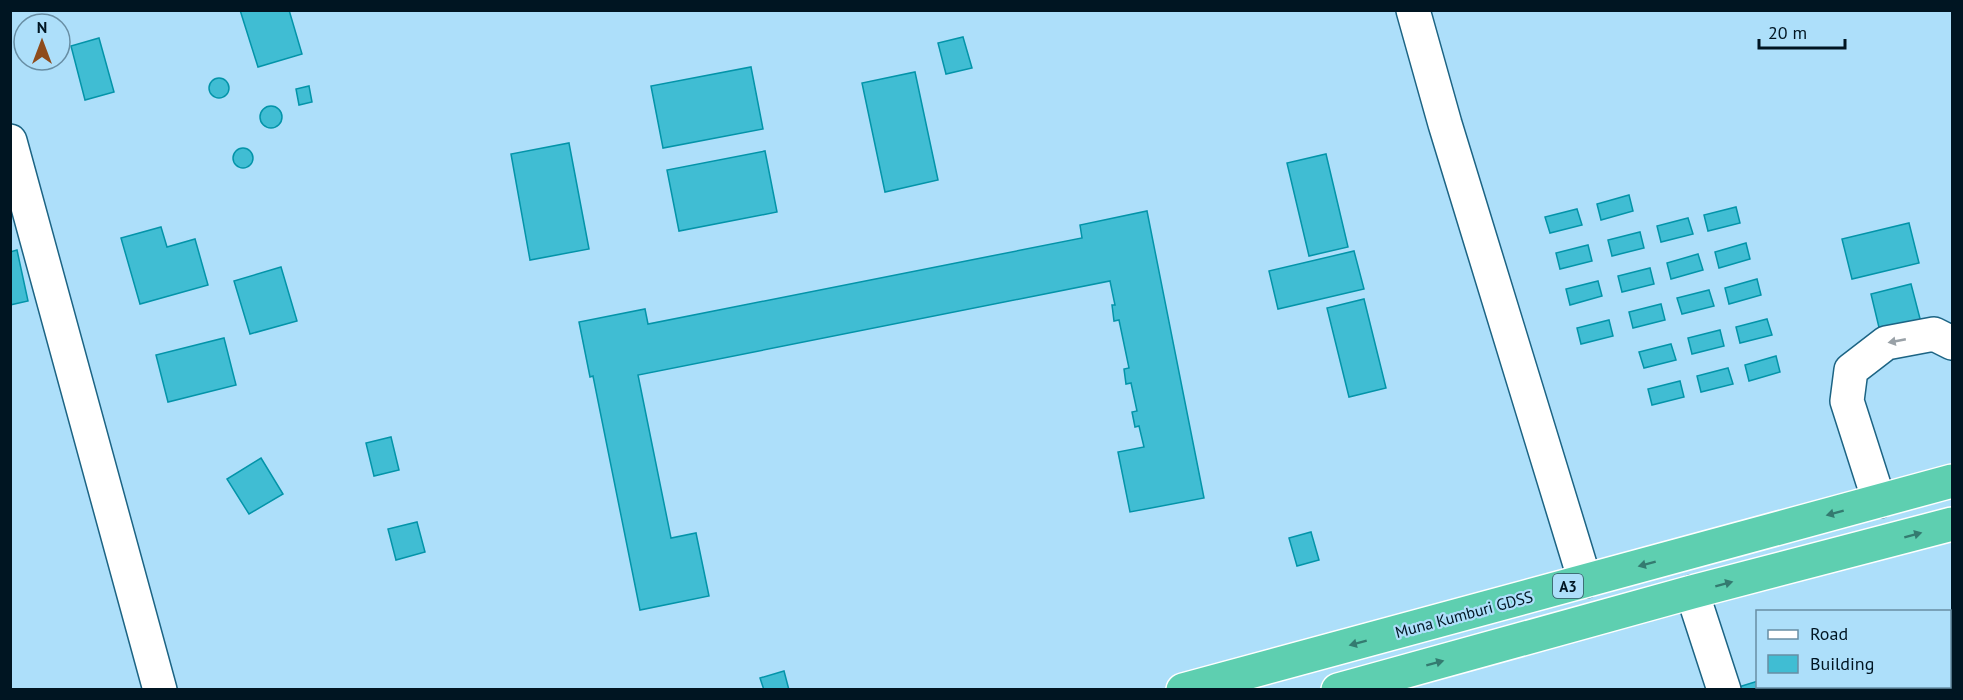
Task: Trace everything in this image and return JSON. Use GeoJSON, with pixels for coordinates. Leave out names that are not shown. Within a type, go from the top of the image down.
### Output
{"type":"FeatureCollection","features":[{"type":"Feature","properties":{"kind":"highway","name":"Muna Kumburi GDSS"},"geometry":{"type":"LineString","coordinates":[[1183,690],[1953,481]]}},
{"type":"Feature","properties":{"kind":"highway","name":"A3"},"geometry":{"type":"LineString","coordinates":[[1338,690],[1692,592],[1953,524]]}},
{"type":"Feature","properties":{"kind":"street"},"geometry":{"type":"LineString","coordinates":[[1413,10],[1445,124],[1585,581]]}},
{"type":"Feature","properties":{"kind":"street"},"geometry":{"type":"LineString","coordinates":[[10,141],[160,690]]}},
{"type":"Feature","properties":{"kind":"street"},"geometry":{"type":"LineString","coordinates":[[1879,501],[1847,401],[1851,370],[1886,343],[1934,334],[1953,344]]}},
{"type":"Feature","properties":{"kind":"street"},"geometry":{"type":"LineString","coordinates":[[1692,592],[1724,690]]}},
{"type":"Feature","properties":{"kind":"building"},"geometry":{"type":"Polygon","coordinates":[[[240,10],[289,10],[302,54],[258,67],[240,10]]]}},
{"type":"Feature","properties":{"kind":"building"},"geometry":{"type":"Polygon","coordinates":[[[963,37],[972,68],[946,74],[938,43],[963,37]]]}},
{"type":"Feature","properties":{"kind":"building"},"geometry":{"type":"Polygon","coordinates":[[[99,38],[114,92],[85,100],[72,46],[99,38]]]}},
{"type":"Feature","properties":{"kind":"building"},"geometry":{"type":"Polygon","coordinates":[[[751,67],[763,129],[663,148],[651,86],[751,67]]]}},
{"type":"Feature","properties":{"kind":"building"},"geometry":{"type":"Polygon","coordinates":[[[915,72],[938,180],[885,192],[862,83],[915,72]]]}},
{"type":"Feature","properties":{"kind":"building"},"geometry":{"type":"Polygon","coordinates":[[[219,78],[226,81],[229,88],[226,95],[219,98],[212,95],[209,88],[212,81],[219,78]]]}},
{"type":"Feature","properties":{"kind":"building"},"geometry":{"type":"Polygon","coordinates":[[[309,86],[312,102],[299,105],[296,89],[309,86]]]}},
{"type":"Feature","properties":{"kind":"building"},"geometry":{"type":"Polygon","coordinates":[[[271,106],[279,109],[282,117],[279,125],[271,128],[263,125],[260,117],[263,109],[271,106]]]}},
{"type":"Feature","properties":{"kind":"building"},"geometry":{"type":"Polygon","coordinates":[[[569,143],[589,249],[530,260],[511,154],[569,143]]]}},
{"type":"Feature","properties":{"kind":"building"},"geometry":{"type":"Polygon","coordinates":[[[243,148],[250,151],[253,158],[250,165],[243,168],[236,165],[233,158],[236,151],[243,148]]]}},
{"type":"Feature","properties":{"kind":"building"},"geometry":{"type":"Polygon","coordinates":[[[765,151],[777,212],[679,231],[667,170],[765,151]]]}},
{"type":"Feature","properties":{"kind":"building"},"geometry":{"type":"Polygon","coordinates":[[[1326,154],[1348,247],[1309,256],[1287,163],[1326,154]]]}},
{"type":"Feature","properties":{"kind":"building"},"geometry":{"type":"Polygon","coordinates":[[[1629,195],[1633,211],[1601,220],[1597,204],[1629,195]]]}},
{"type":"Feature","properties":{"kind":"building"},"geometry":{"type":"Polygon","coordinates":[[[1736,207],[1740,223],[1708,231],[1704,215],[1736,207]]]}},
{"type":"Feature","properties":{"kind":"building"},"geometry":{"type":"Polygon","coordinates":[[[1577,209],[1582,225],[1550,233],[1545,217],[1577,209]]]}},
{"type":"Feature","properties":{"kind":"building"},"geometry":{"type":"Polygon","coordinates":[[[1147,211],[1204,498],[1130,512],[1118,452],[1144,447],[1139,426],[1135,427],[1132,412],[1137,411],[1131,383],[1126,384],[1124,369],[1129,368],[1119,320],[1114,321],[1112,305],[1115,305],[1110,281],[638,375],[671,538],[696,533],[709,596],[640,610],[593,376],[590,377],[579,322],[645,309],[648,324],[1082,238],[1080,225],[1147,211]]]}},
{"type":"Feature","properties":{"kind":"building"},"geometry":{"type":"Polygon","coordinates":[[[1688,218],[1693,234],[1661,242],[1657,226],[1688,218]]]}},
{"type":"Feature","properties":{"kind":"building"},"geometry":{"type":"Polygon","coordinates":[[[1909,223],[1919,263],[1852,279],[1842,239],[1909,223]]]}},
{"type":"Feature","properties":{"kind":"building"},"geometry":{"type":"Polygon","coordinates":[[[161,227],[167,247],[195,239],[208,285],[140,304],[121,238],[161,227]]]}},
{"type":"Feature","properties":{"kind":"building"},"geometry":{"type":"Polygon","coordinates":[[[1640,232],[1644,248],[1612,256],[1608,240],[1640,232]]]}},
{"type":"Feature","properties":{"kind":"building"},"geometry":{"type":"Polygon","coordinates":[[[1746,243],[1750,259],[1719,268],[1715,252],[1746,243]]]}},
{"type":"Feature","properties":{"kind":"building"},"geometry":{"type":"Polygon","coordinates":[[[1588,245],[1592,261],[1560,269],[1556,253],[1588,245]]]}},
{"type":"Feature","properties":{"kind":"building"},"geometry":{"type":"Polygon","coordinates":[[[17,250],[28,301],[10,305],[10,252],[17,250]]]}},
{"type":"Feature","properties":{"kind":"building"},"geometry":{"type":"Polygon","coordinates":[[[1354,251],[1364,289],[1278,309],[1269,271],[1354,251]]]}},
{"type":"Feature","properties":{"kind":"building"},"geometry":{"type":"Polygon","coordinates":[[[1698,254],[1703,270],[1671,279],[1667,263],[1698,254]]]}},
{"type":"Feature","properties":{"kind":"building"},"geometry":{"type":"Polygon","coordinates":[[[281,267],[297,321],[250,334],[234,281],[281,267]]]}},
{"type":"Feature","properties":{"kind":"building"},"geometry":{"type":"Polygon","coordinates":[[[1650,268],[1654,284],[1622,292],[1618,276],[1650,268]]]}},
{"type":"Feature","properties":{"kind":"building"},"geometry":{"type":"Polygon","coordinates":[[[1757,279],[1761,295],[1729,304],[1725,288],[1757,279]]]}},
{"type":"Feature","properties":{"kind":"building"},"geometry":{"type":"Polygon","coordinates":[[[1598,281],[1602,296],[1570,305],[1566,289],[1598,281]]]}},
{"type":"Feature","properties":{"kind":"building"},"geometry":{"type":"Polygon","coordinates":[[[1911,284],[1924,334],[1883,344],[1871,294],[1911,284]]]}},
{"type":"Feature","properties":{"kind":"building"},"geometry":{"type":"Polygon","coordinates":[[[1709,290],[1714,306],[1682,314],[1677,298],[1709,290]]]}},
{"type":"Feature","properties":{"kind":"building"},"geometry":{"type":"Polygon","coordinates":[[[1364,299],[1386,388],[1349,397],[1327,308],[1364,299]]]}},
{"type":"Feature","properties":{"kind":"building"},"geometry":{"type":"Polygon","coordinates":[[[1661,304],[1665,320],[1633,328],[1629,312],[1661,304]]]}},
{"type":"Feature","properties":{"kind":"building"},"geometry":{"type":"Polygon","coordinates":[[[1767,319],[1772,335],[1740,343],[1736,327],[1767,319]]]}},
{"type":"Feature","properties":{"kind":"building"},"geometry":{"type":"Polygon","coordinates":[[[1609,320],[1613,336],[1581,344],[1577,328],[1609,320]]]}},
{"type":"Feature","properties":{"kind":"building"},"geometry":{"type":"Polygon","coordinates":[[[1720,330],[1724,346],[1692,354],[1688,338],[1720,330]]]}},
{"type":"Feature","properties":{"kind":"building"},"geometry":{"type":"Polygon","coordinates":[[[224,338],[236,385],[168,402],[156,355],[224,338]]]}},
{"type":"Feature","properties":{"kind":"building"},"geometry":{"type":"Polygon","coordinates":[[[1671,344],[1676,360],[1644,368],[1639,352],[1671,344]]]}},
{"type":"Feature","properties":{"kind":"building"},"geometry":{"type":"Polygon","coordinates":[[[1776,356],[1780,372],[1749,381],[1745,365],[1776,356]]]}},
{"type":"Feature","properties":{"kind":"building"},"geometry":{"type":"Polygon","coordinates":[[[1728,368],[1733,384],[1701,392],[1697,376],[1728,368]]]}},
{"type":"Feature","properties":{"kind":"building"},"geometry":{"type":"Polygon","coordinates":[[[1680,381],[1684,397],[1652,405],[1648,389],[1680,381]]]}},
{"type":"Feature","properties":{"kind":"building"},"geometry":{"type":"Polygon","coordinates":[[[391,437],[399,470],[374,476],[366,443],[391,437]]]}},
{"type":"Feature","properties":{"kind":"building"},"geometry":{"type":"Polygon","coordinates":[[[261,458],[283,494],[249,514],[227,479],[261,458]]]}},
{"type":"Feature","properties":{"kind":"building"},"geometry":{"type":"Polygon","coordinates":[[[417,522],[425,552],[396,560],[388,529],[417,522]]]}},
{"type":"Feature","properties":{"kind":"building"},"geometry":{"type":"Polygon","coordinates":[[[1311,532],[1319,560],[1297,566],[1289,538],[1311,532]]]}},
{"type":"Feature","properties":{"kind":"building"},"geometry":{"type":"Polygon","coordinates":[[[1951,638],[1952,638],[1951,682],[1951,638]]]}},
{"type":"Feature","properties":{"kind":"building"},"geometry":{"type":"Polygon","coordinates":[[[784,671],[789,690],[764,690],[760,678],[784,671]]]}},
{"type":"Feature","properties":{"kind":"building"},"geometry":{"type":"Polygon","coordinates":[[[1756,682],[1756,688],[1834,688],[1835,690],[1729,690],[1756,682]]]}}]}
